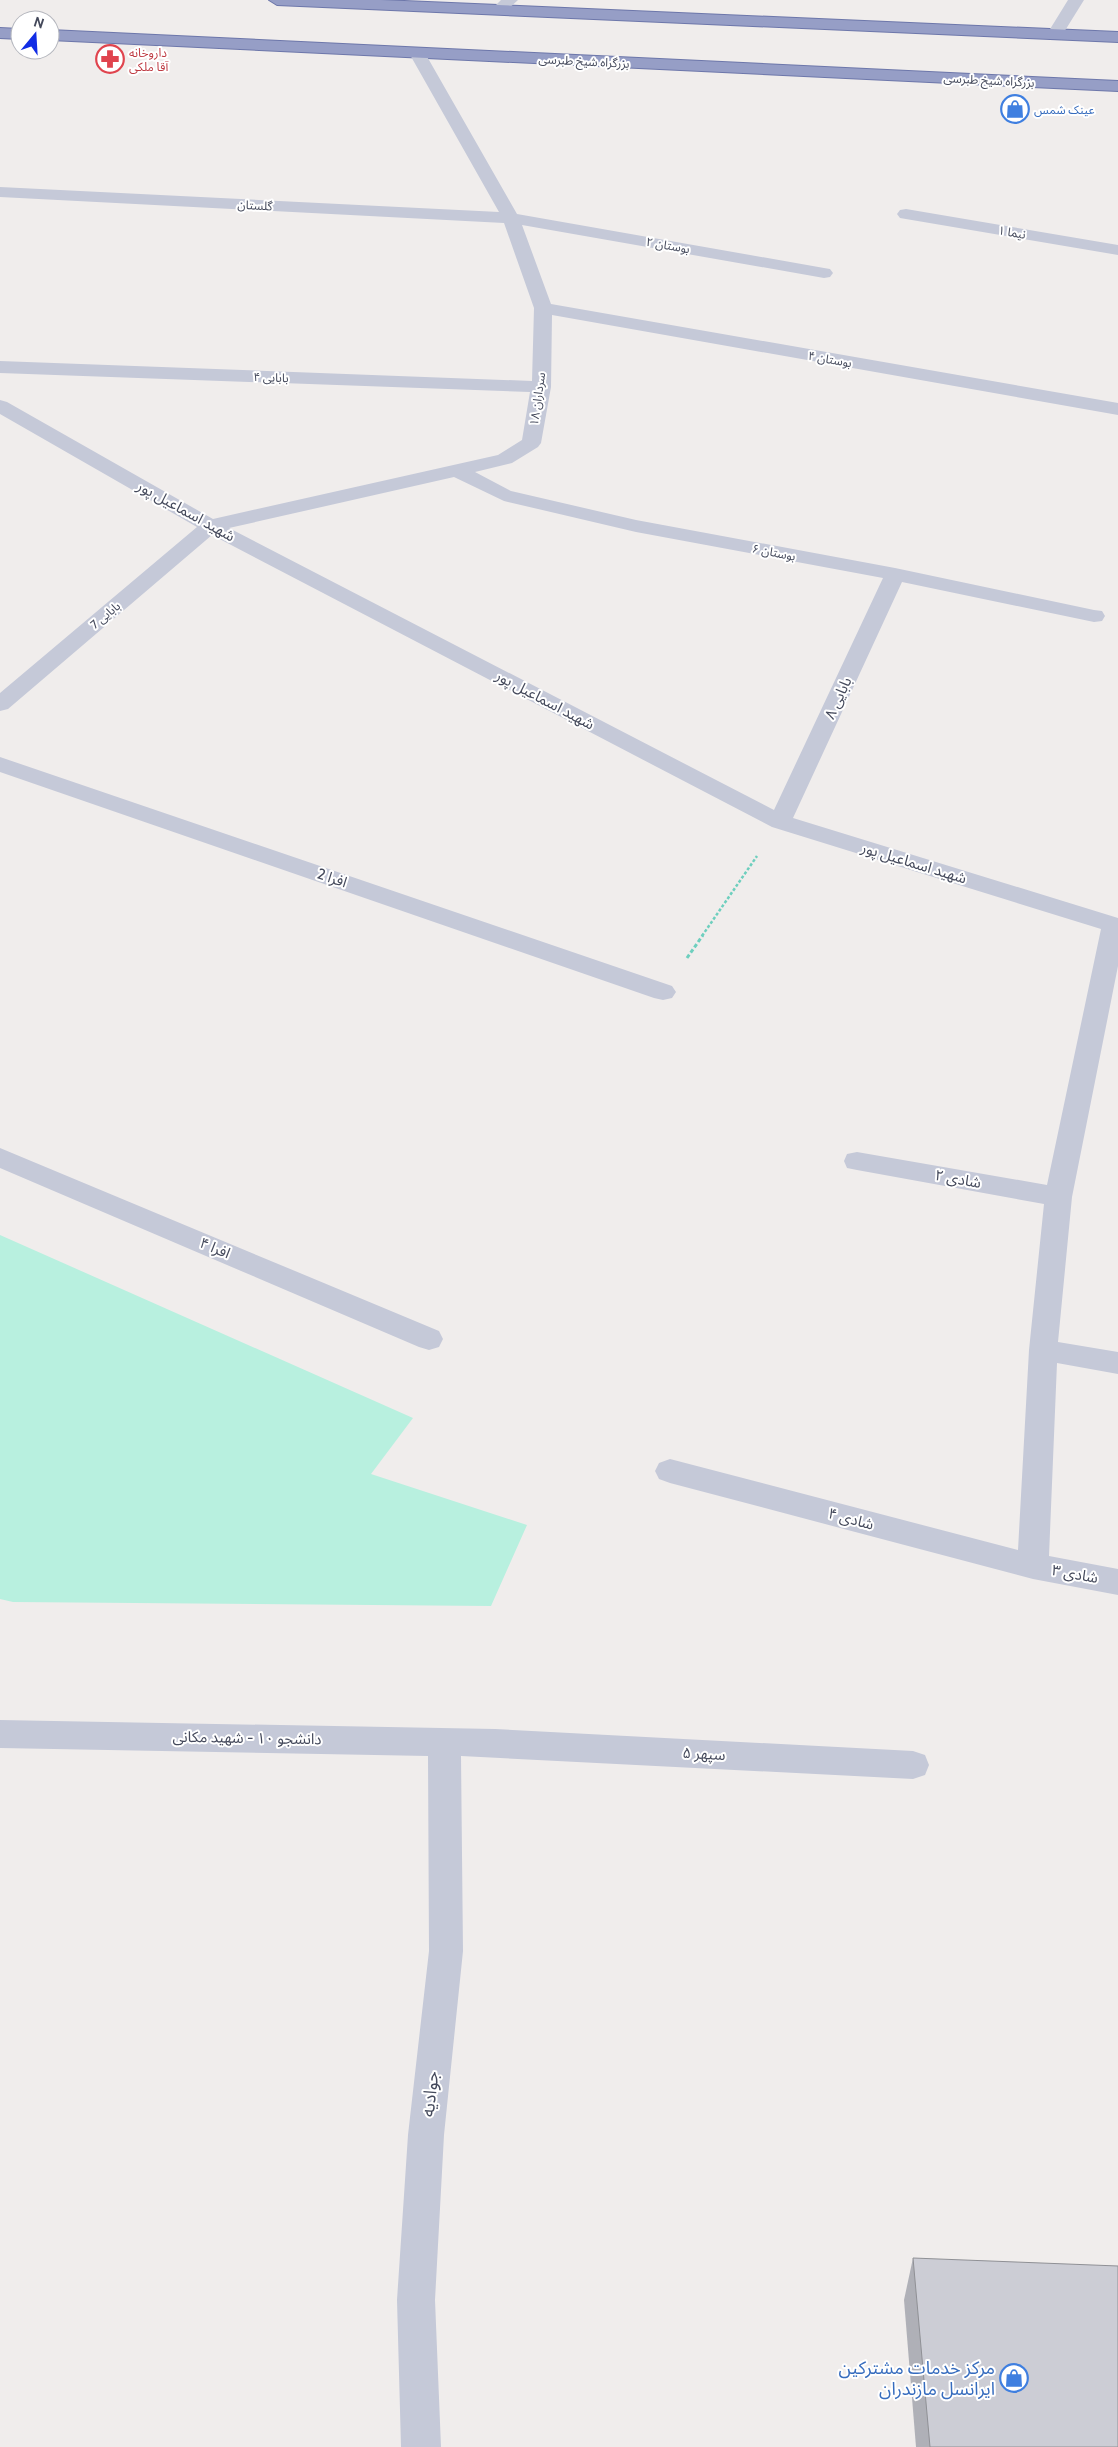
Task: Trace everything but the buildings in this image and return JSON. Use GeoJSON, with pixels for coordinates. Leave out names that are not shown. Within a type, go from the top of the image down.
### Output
{"type":"FeatureCollection","features":[{"type":"Feature","properties":{"kind":"highway"},"geometry":{"type":"LineString","coordinates":[[277,0],[504,5],[1118,37]]}},
{"type":"Feature","properties":{"kind":"highway","name":"بزرگراه شیخ طبرسی"},"geometry":{"type":"LineString","coordinates":[[60,35],[1118,86]]}},
{"type":"Feature","properties":{"kind":"street"},"geometry":{"type":"LineString","coordinates":[[1055,34],[1076,0]]}},
{"type":"Feature","properties":{"kind":"street","name":"سرداران ۱۸"},"geometry":{"type":"LineString","coordinates":[[210,526],[459,471],[505,459],[531,443],[541,388],[543,308],[511,218],[417,53]]}},
{"type":"Feature","properties":{"kind":"street","name":"گلستان"},"geometry":{"type":"LineString","coordinates":[[0,192],[511,218]]}},
{"type":"Feature","properties":{"kind":"street","name":"نیما ۱"},"geometry":{"type":"LineString","coordinates":[[906,214],[1118,250]]}},
{"type":"Feature","properties":{"kind":"street","name":"بوستان ۲"},"geometry":{"type":"LineString","coordinates":[[511,218],[824,273]]}},
{"type":"Feature","properties":{"kind":"street","name":"بوستان ۴"},"geometry":{"type":"LineString","coordinates":[[543,308],[1118,409]]}},
{"type":"Feature","properties":{"kind":"street","name":"بابایی ۴"},"geometry":{"type":"LineString","coordinates":[[0,367],[541,388]]}},
{"type":"Feature","properties":{"kind":"street","name":"شهید اسماعیل پور"},"geometry":{"type":"LineString","coordinates":[[4,415],[210,526],[780,822],[1116,926]]}},
{"type":"Feature","properties":{"kind":"street","name":"بوستان ۶"},"geometry":{"type":"LineString","coordinates":[[459,471],[504,495],[636,526],[895,574],[1094,616]]}},
{"type":"Feature","properties":{"kind":"street","name":"بابایی 7"},"geometry":{"type":"LineString","coordinates":[[0,704],[210,526]]}},
{"type":"Feature","properties":{"kind":"street","name":"بابایی ۸"},"geometry":{"type":"LineString","coordinates":[[780,822],[895,574]]}},
{"type":"Feature","properties":{"kind":"street","name":"افرا 2"},"geometry":{"type":"LineString","coordinates":[[0,764],[663,992]]}},
{"type":"Feature","properties":{"kind":"street"},"geometry":{"type":"LineString","coordinates":[[1033,1566],[1043,1350],[1058,1197],[1116,926]]}},
{"type":"Feature","properties":{"kind":"street","name":"افرا ۴"},"geometry":{"type":"LineString","coordinates":[[0,1157],[429,1339]]}},
{"type":"Feature","properties":{"kind":"street","name":"شادی ۲"},"geometry":{"type":"LineString","coordinates":[[857,1162],[1058,1197]]}},
{"type":"Feature","properties":{"kind":"street"},"geometry":{"type":"LineString","coordinates":[[1043,1350],[1118,1363]]}},
{"type":"Feature","properties":{"kind":"street","name":"شادی ۴"},"geometry":{"type":"LineString","coordinates":[[670,1471],[1033,1566]]}},
{"type":"Feature","properties":{"kind":"street","name":"شادی ۳"},"geometry":{"type":"LineString","coordinates":[[1033,1566],[1118,1582]]}},
{"type":"Feature","properties":{"kind":"street","name":"دانشجو ۱۰ - شهید مکانی"},"geometry":{"type":"LineString","coordinates":[[0,1734],[495,1742]]}},
{"type":"Feature","properties":{"kind":"street","name":"جوادیه"},"geometry":{"type":"LineString","coordinates":[[421,2447],[416,2300],[426,2135],[446,1951],[444,1742]]}},
{"type":"Feature","properties":{"kind":"street","name":"سپهر ۵"},"geometry":{"type":"LineString","coordinates":[[495,1742],[913,1765]]}},
{"type":"Feature","properties":{"kind":"path"},"geometry":{"type":"LineString","coordinates":[[663,992],[780,822]]}},
{"type":"Feature","properties":{"kind":"green space"},"geometry":{"type":"Polygon","coordinates":[[[0,1235],[413,1418],[371,1474],[527,1525],[491,1606],[13,1602],[0,1599],[0,1235]]]}},
{"type":"Feature","properties":{"kind":"place","name":"داروخانه آقا ملکی"},"geometry":{"type":"Point","coordinates":[110,59]}},
{"type":"Feature","properties":{"kind":"place","name":"عینک شمس"},"geometry":{"type":"Point","coordinates":[1015,109]}},
{"type":"Feature","properties":{"kind":"place","name":"مرکز خدمات مشترکین ایرانسل مازندران"},"geometry":{"type":"Point","coordinates":[1014,2378]}}]}
